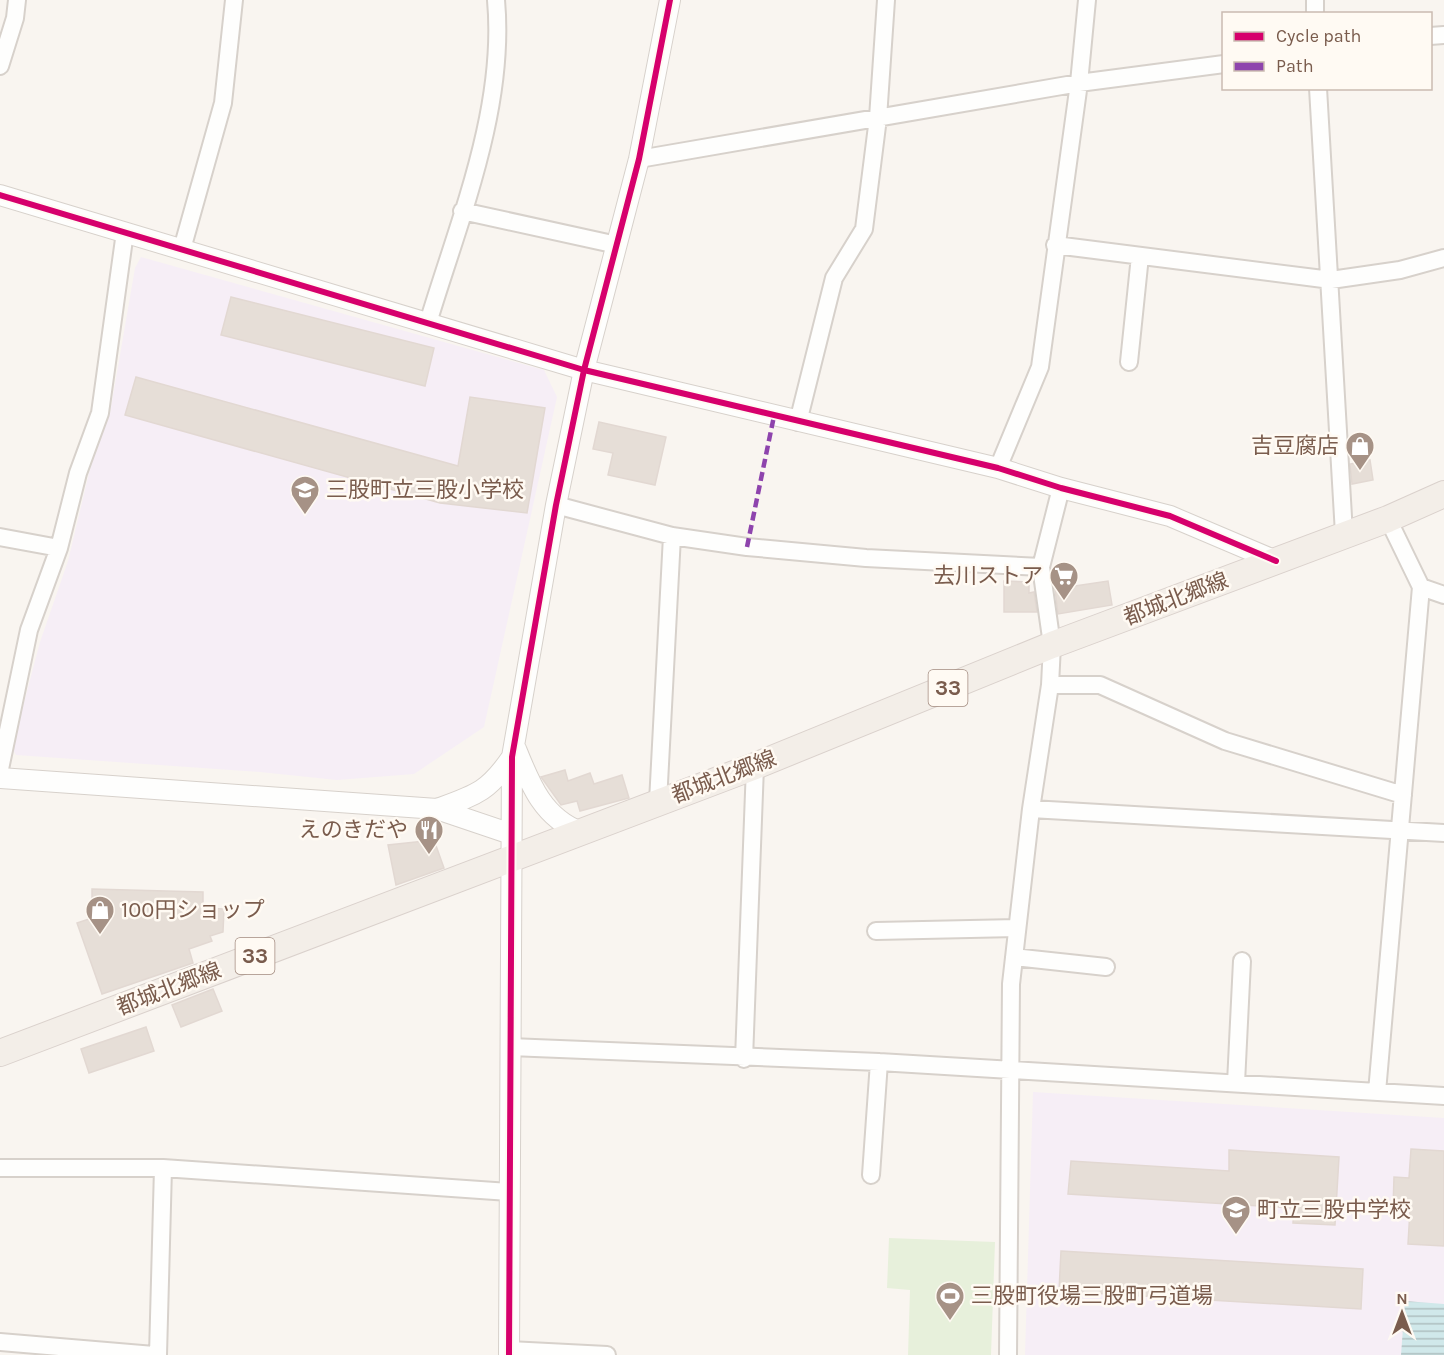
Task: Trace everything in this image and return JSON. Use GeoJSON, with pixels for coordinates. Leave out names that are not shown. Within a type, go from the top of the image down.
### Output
{"type":"FeatureCollection","features":[{"type":"Feature","properties":{"kind":"main road","name":"都城北郷線"},"geometry":{"type":"LineString","coordinates":[[0,1053],[755,766],[1052,645],[1388,519],[1444,494]]}},
{"type":"Feature","properties":{"kind":"street"},"geometry":{"type":"LineString","coordinates":[[0,66],[15,18],[17,0]]}},
{"type":"Feature","properties":{"kind":"street"},"geometry":{"type":"LineString","coordinates":[[182,249],[223,103],[234,0]]}},
{"type":"Feature","properties":{"kind":"street"},"geometry":{"type":"LineString","coordinates":[[428,323],[478,156],[492,88],[498,22],[496,0]]}},
{"type":"Feature","properties":{"kind":"street"},"geometry":{"type":"LineString","coordinates":[[607,1355],[509,1352],[510,860],[513,750],[556,505],[584,370],[639,159],[670,0]]}},
{"type":"Feature","properties":{"kind":"street"},"geometry":{"type":"LineString","coordinates":[[798,422],[834,278],[864,229],[878,118],[886,0]]}},
{"type":"Feature","properties":{"kind":"street"},"geometry":{"type":"LineString","coordinates":[[998,468],[1040,367],[1079,83],[1087,0]]}},
{"type":"Feature","properties":{"kind":"street"},"geometry":{"type":"LineString","coordinates":[[639,159],[1079,83],[1222,64]]}},
{"type":"Feature","properties":{"kind":"street"},"geometry":{"type":"LineString","coordinates":[[1318,90],[1344,534]]}},
{"type":"Feature","properties":{"kind":"street"},"geometry":{"type":"LineString","coordinates":[[0,195],[584,370],[998,468],[1061,488],[1170,516],[1276,561]]}},
{"type":"Feature","properties":{"kind":"street"},"geometry":{"type":"LineString","coordinates":[[462,211],[617,245]]}},
{"type":"Feature","properties":{"kind":"street"},"geometry":{"type":"LineString","coordinates":[[0,769],[29,630],[59,548],[78,473],[100,412],[125,232]]}},
{"type":"Feature","properties":{"kind":"street"},"geometry":{"type":"LineString","coordinates":[[1055,245],[1331,280],[1400,270],[1444,258]]}},
{"type":"Feature","properties":{"kind":"street"},"geometry":{"type":"LineString","coordinates":[[1129,362],[1140,256]]}},
{"type":"Feature","properties":{"kind":"street"},"geometry":{"type":"LineString","coordinates":[[1008,1355],[1011,984],[1031,809],[1050,686],[1052,645],[1041,567],[1061,488]]}},
{"type":"Feature","properties":{"kind":"street"},"geometry":{"type":"LineString","coordinates":[[556,505],[672,536],[866,558],[1041,567]]}},
{"type":"Feature","properties":{"kind":"street"},"geometry":{"type":"LineString","coordinates":[[1377,1092],[1421,587],[1388,519]]}},
{"type":"Feature","properties":{"kind":"street"},"geometry":{"type":"LineString","coordinates":[[658,802],[672,536]]}},
{"type":"Feature","properties":{"kind":"street"},"geometry":{"type":"LineString","coordinates":[[0,537],[59,548]]}},
{"type":"Feature","properties":{"kind":"street"},"geometry":{"type":"LineString","coordinates":[[1421,587],[1444,595]]}},
{"type":"Feature","properties":{"kind":"street"},"geometry":{"type":"LineString","coordinates":[[1050,686],[1100,686],[1226,741],[1403,795]]}},
{"type":"Feature","properties":{"kind":"street"},"geometry":{"type":"LineString","coordinates":[[436,809],[473,796],[496,780],[513,750]]}},
{"type":"Feature","properties":{"kind":"street"},"geometry":{"type":"LineString","coordinates":[[513,750],[543,807],[566,827],[581,832]]}},
{"type":"Feature","properties":{"kind":"street"},"geometry":{"type":"LineString","coordinates":[[744,1059],[755,766]]}},
{"type":"Feature","properties":{"kind":"street"},"geometry":{"type":"LineString","coordinates":[[0,778],[436,809],[511,834]]}},
{"type":"Feature","properties":{"kind":"street"},"geometry":{"type":"LineString","coordinates":[[1031,809],[1444,833]]}},
{"type":"Feature","properties":{"kind":"street"},"geometry":{"type":"LineString","coordinates":[[876,931],[1017,928]]}},
{"type":"Feature","properties":{"kind":"street"},"geometry":{"type":"LineString","coordinates":[[1014,957],[1106,967]]}},
{"type":"Feature","properties":{"kind":"street"},"geometry":{"type":"LineString","coordinates":[[1236,1083],[1242,961]]}},
{"type":"Feature","properties":{"kind":"street"},"geometry":{"type":"LineString","coordinates":[[510,1047],[744,1059],[879,1062],[1444,1096]]}},
{"type":"Feature","properties":{"kind":"street"},"geometry":{"type":"LineString","coordinates":[[871,1175],[879,1062]]}},
{"type":"Feature","properties":{"kind":"street"},"geometry":{"type":"LineString","coordinates":[[0,1168],[163,1168],[509,1192]]}},
{"type":"Feature","properties":{"kind":"street"},"geometry":{"type":"LineString","coordinates":[[0,1342],[156,1355],[163,1168]]}},
{"type":"Feature","properties":{"kind":"shaded area","name":"三股町立三股小学校"},"geometry":{"type":"Polygon","coordinates":[[[141,257],[544,370],[557,397],[484,727],[414,774],[337,780],[260,772],[16,755],[12,748],[40,642],[68,561],[90,469],[110,413],[135,268],[141,257]]]}},
{"type":"Feature","properties":{"kind":"shaded area","name":"町立三股中学校"},"geometry":{"type":"Polygon","coordinates":[[[1033,1092],[1444,1118],[1444,1355],[1025,1355],[1033,1092]]]}},
{"type":"Feature","properties":{"kind":"green space","name":"三股町役場三股町弓道場"},"geometry":{"type":"Polygon","coordinates":[[[889,1238],[995,1242],[991,1355],[908,1355],[910,1290],[887,1288],[889,1238]]]}},
{"type":"Feature","properties":{"kind":"water"},"geometry":{"type":"Polygon","coordinates":[[[1405,1301],[1444,1304],[1444,1355],[1401,1355],[1405,1301]]]}},
{"type":"Feature","properties":{"kind":"building"},"geometry":{"type":"Polygon","coordinates":[[[231,297],[434,348],[425,386],[221,335],[231,297]]]}},
{"type":"Feature","properties":{"kind":"building"},"geometry":{"type":"Polygon","coordinates":[[[136,377],[458,466],[470,397],[545,408],[527,513],[440,503],[125,415],[136,377]]]}},
{"type":"Feature","properties":{"kind":"building"},"geometry":{"type":"Polygon","coordinates":[[[599,422],[666,437],[655,485],[608,475],[613,453],[593,449],[599,422]]]}},
{"type":"Feature","properties":{"kind":"building"},"geometry":{"type":"Polygon","coordinates":[[[1370,460],[1373,480],[1352,484],[1350,464],[1370,460]]]}},
{"type":"Feature","properties":{"kind":"building"},"geometry":{"type":"Polygon","coordinates":[[[1004,581],[1029,582],[1029,593],[1034,592],[1037,612],[1004,612],[1004,581]]]}},
{"type":"Feature","properties":{"kind":"building"},"geometry":{"type":"Polygon","coordinates":[[[1108,581],[1112,605],[1058,614],[1055,589],[1108,581]]]}},
{"type":"Feature","properties":{"kind":"building"},"geometry":{"type":"Polygon","coordinates":[[[565,770],[568,781],[590,773],[594,784],[622,775],[629,798],[580,811],[577,801],[561,805],[541,777],[565,770]]]}},
{"type":"Feature","properties":{"kind":"building"},"geometry":{"type":"Polygon","coordinates":[[[434,840],[444,868],[396,885],[388,845],[434,840]]]}},
{"type":"Feature","properties":{"kind":"building"},"geometry":{"type":"Polygon","coordinates":[[[92,889],[203,892],[203,908],[224,909],[223,932],[210,936],[212,941],[189,949],[193,963],[102,994],[77,923],[92,918],[92,889]]]}},
{"type":"Feature","properties":{"kind":"building"},"geometry":{"type":"Polygon","coordinates":[[[213,989],[222,1011],[181,1027],[172,1005],[213,989]]]}},
{"type":"Feature","properties":{"kind":"building"},"geometry":{"type":"Polygon","coordinates":[[[146,1027],[154,1051],[89,1073],[81,1049],[146,1027]]]}},
{"type":"Feature","properties":{"kind":"building"},"geometry":{"type":"Polygon","coordinates":[[[1411,1149],[1444,1151],[1444,1246],[1408,1244],[1410,1210],[1393,1209],[1394,1177],[1409,1178],[1411,1149]]]}},
{"type":"Feature","properties":{"kind":"building"},"geometry":{"type":"Polygon","coordinates":[[[1229,1150],[1339,1157],[1335,1225],[1293,1223],[1294,1208],[1068,1194],[1071,1161],[1229,1171],[1229,1150]]]}},
{"type":"Feature","properties":{"kind":"building"},"geometry":{"type":"Polygon","coordinates":[[[1061,1251],[1363,1269],[1361,1309],[1059,1291],[1061,1251]]]}},
{"type":"Feature","properties":{"kind":"marked path"},"geometry":{"type":"LineString","coordinates":[[747,547],[774,416]]}},
{"type":"Feature","properties":{"kind":"cycle path"},"geometry":{"type":"LineString","coordinates":[[509,1355],[512,757],[556,505],[584,370],[639,159],[670,0]]}},
{"type":"Feature","properties":{"kind":"cycle path"},"geometry":{"type":"LineString","coordinates":[[0,195],[584,370],[998,468],[1061,488],[1170,516],[1276,561]]}},
{"type":"Feature","properties":{"kind":"place","name":"吉豆腐店"},"geometry":{"type":"Point","coordinates":[1360,472]}},
{"type":"Feature","properties":{"kind":"place","name":"三股町立三股小学校"},"geometry":{"type":"Point","coordinates":[305,516]}},
{"type":"Feature","properties":{"kind":"place","name":"去川ストア"},"geometry":{"type":"Point","coordinates":[1064,602]}},
{"type":"Feature","properties":{"kind":"place","name":"えのきだや"},"geometry":{"type":"Point","coordinates":[429,856]}},
{"type":"Feature","properties":{"kind":"place","name":"100円ショップ"},"geometry":{"type":"Point","coordinates":[100,936]}},
{"type":"Feature","properties":{"kind":"place","name":"町立三股中学校"},"geometry":{"type":"Point","coordinates":[1236,1236]}},
{"type":"Feature","properties":{"kind":"place","name":"三股町役場三股町弓道場"},"geometry":{"type":"Point","coordinates":[950,1322]}}]}
